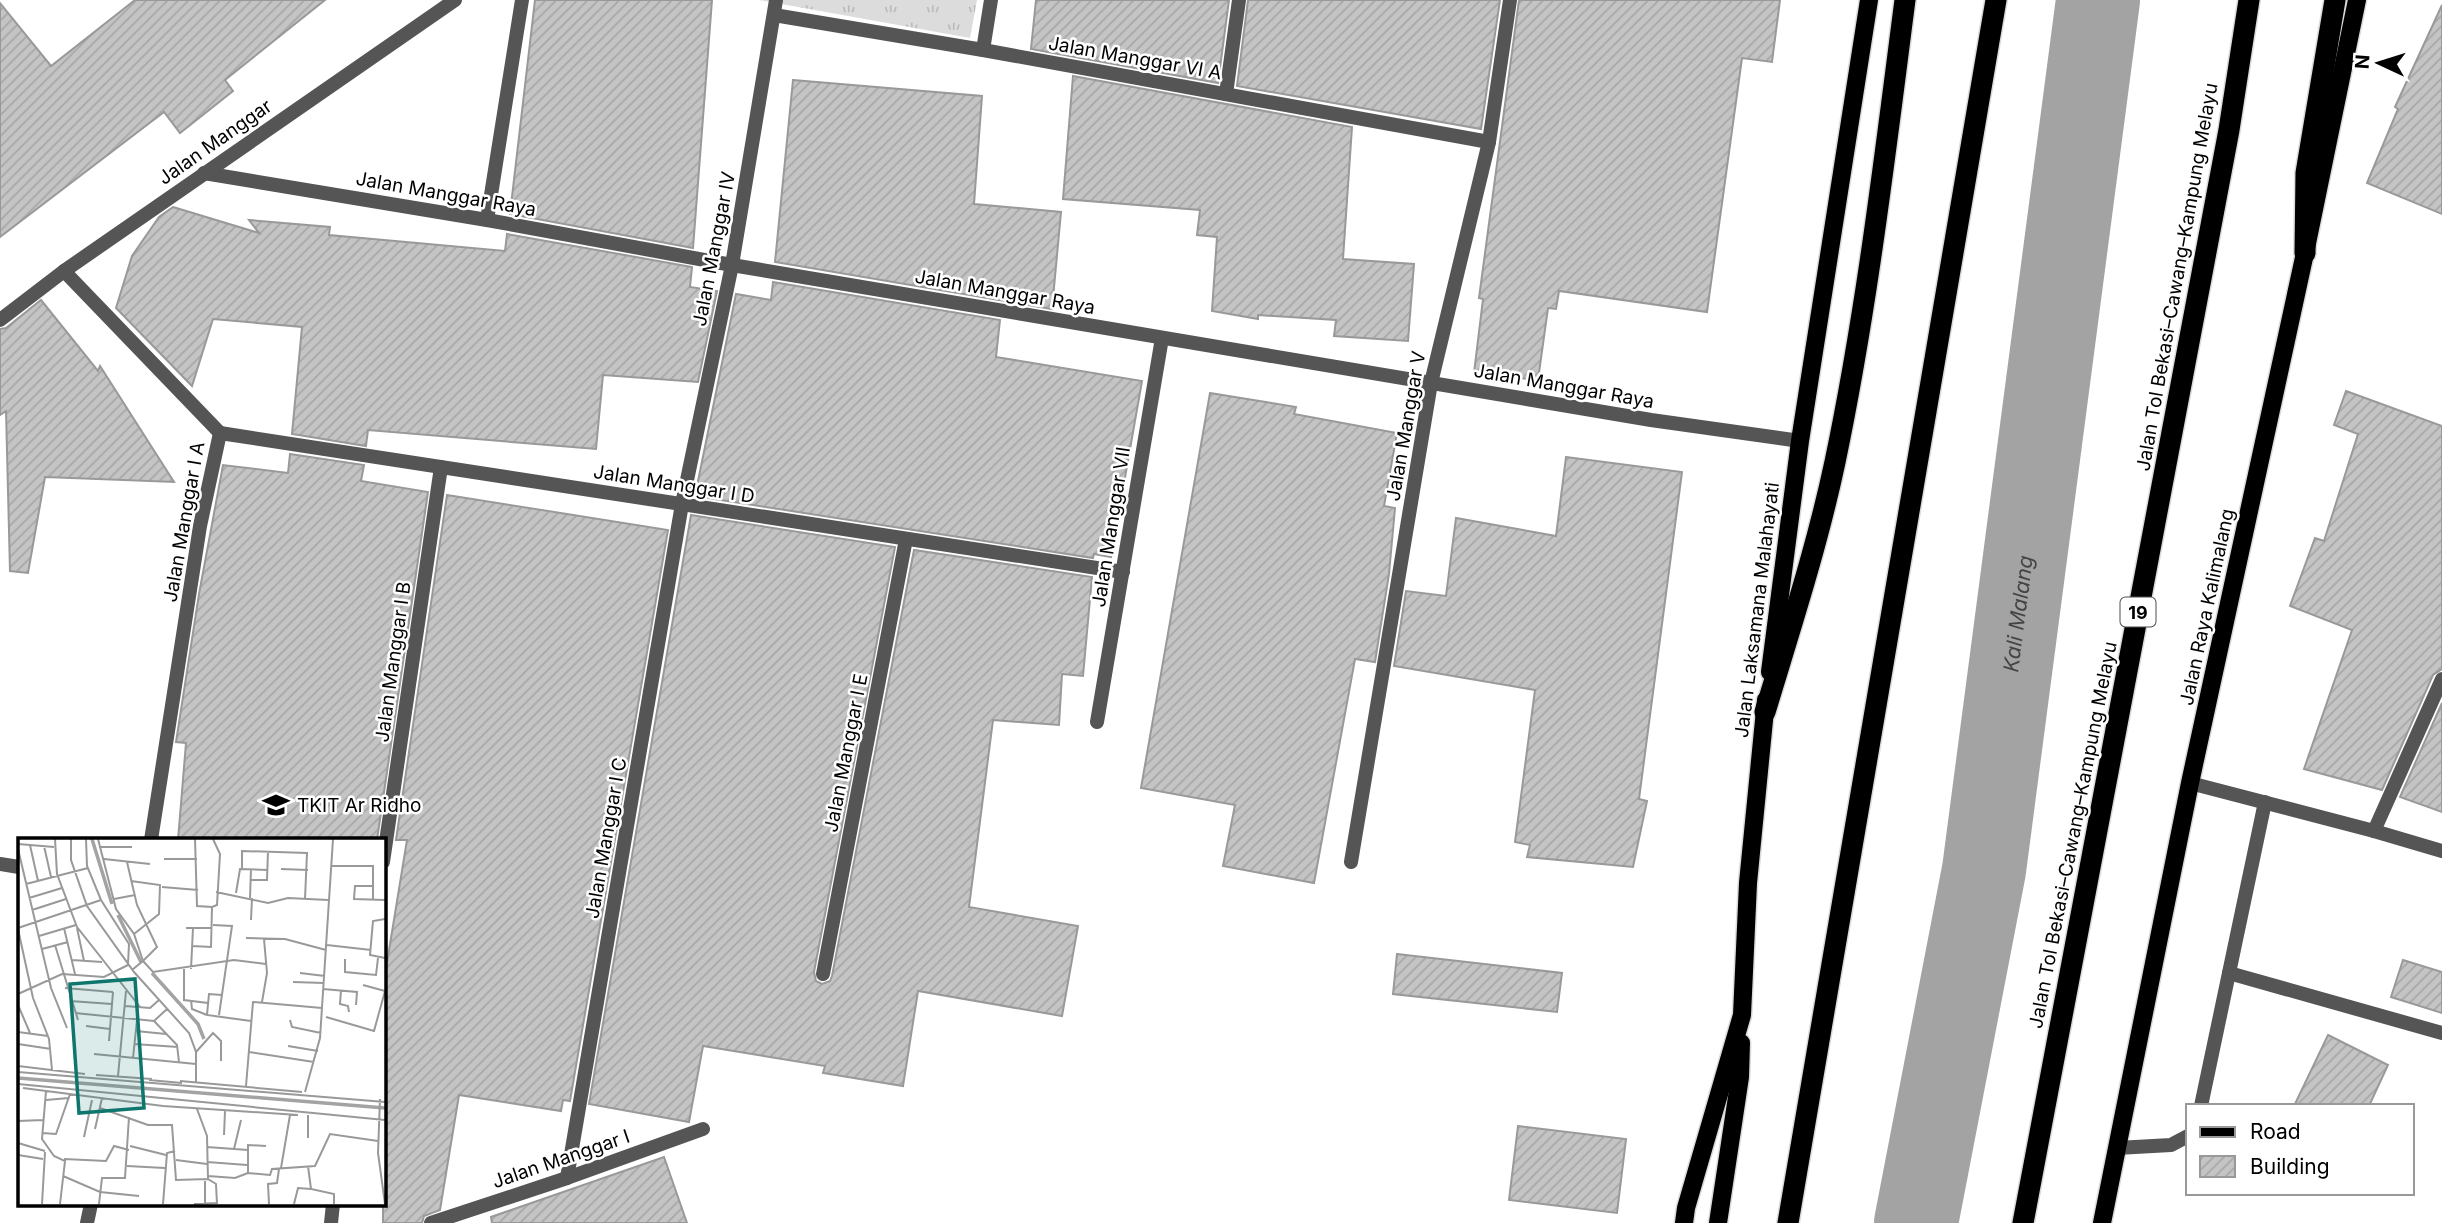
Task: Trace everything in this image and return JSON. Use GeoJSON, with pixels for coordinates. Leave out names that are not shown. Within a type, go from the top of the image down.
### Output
{"type":"FeatureCollection","features":[{"type":"Feature","properties":{"kind":"highway"},"geometry":{"type":"LineString","coordinates":[[1765,712],[1811,562],[1835,461],[1874,243],[1905,0]]}},
{"type":"Feature","properties":{"kind":"highway"},"geometry":{"type":"LineString","coordinates":[[1788,1223],[1996,0]]}},
{"type":"Feature","properties":{"kind":"highway","name":"Jalan Tol Bekasi–Cawang–Kampung Melayu"},"geometry":{"type":"LineString","coordinates":[[2023,1223],[2229,130],[2249,0]]}},
{"type":"Feature","properties":{"kind":"highway"},"geometry":{"type":"LineString","coordinates":[[2305,253],[2306,173],[2335,0]]}},
{"type":"Feature","properties":{"kind":"main road","name":"Jalan Laksamana Malahayati"},"geometry":{"type":"LineString","coordinates":[[1684,1223],[1686,1208],[1742,1015],[1748,883],[1765,712],[1800,441],[1869,0]]}},
{"type":"Feature","properties":{"kind":"main road","name":"Jalan Raya Kalimalang"},"geometry":{"type":"LineString","coordinates":[[2102,1223],[2190,783],[2357,0]]}},
{"type":"Feature","properties":{"kind":"main road"},"geometry":{"type":"LineString","coordinates":[[1718,1223],[1740,1077],[1742,1015]]}},
{"type":"Feature","properties":{"kind":"street","name":"Jalan Manggar"},"geometry":{"type":"LineString","coordinates":[[0,320],[64,271],[455,0]]}},
{"type":"Feature","properties":{"kind":"street"},"geometry":{"type":"LineString","coordinates":[[486,220],[522,0]]}},
{"type":"Feature","properties":{"kind":"street","name":"Jalan Manggar IV"},"geometry":{"type":"LineString","coordinates":[[682,504],[732,265],[776,0]]}},
{"type":"Feature","properties":{"kind":"street"},"geometry":{"type":"LineString","coordinates":[[983,50],[991,0]]}},
{"type":"Feature","properties":{"kind":"street"},"geometry":{"type":"LineString","coordinates":[[1226,94],[1239,0]]}},
{"type":"Feature","properties":{"kind":"street","name":"Jalan Manggar V"},"geometry":{"type":"LineString","coordinates":[[1351,862],[1431,383],[1489,142],[1510,0]]}},
{"type":"Feature","properties":{"kind":"street","name":"Jalan Manggar VI A"},"geometry":{"type":"LineString","coordinates":[[774,15],[1489,142]]}},
{"type":"Feature","properties":{"kind":"street","name":"Jalan Manggar Raya"},"geometry":{"type":"LineString","coordinates":[[204,173],[1162,338],[1651,420],[1800,441]]}},
{"type":"Feature","properties":{"kind":"street","name":"Jalan Manggar I A"},"geometry":{"type":"LineString","coordinates":[[64,271],[220,433],[200,526],[151,838]]}},
{"type":"Feature","properties":{"kind":"street","name":"Jalan Manggar VII"},"geometry":{"type":"LineString","coordinates":[[1097,722],[1162,338]]}},
{"type":"Feature","properties":{"kind":"street","name":"Jalan Manggar I D"},"geometry":{"type":"LineString","coordinates":[[220,433],[1123,572]]}},
{"type":"Feature","properties":{"kind":"street","name":"Jalan Manggar I B"},"geometry":{"type":"LineString","coordinates":[[385,848],[441,467]]}},
{"type":"Feature","properties":{"kind":"street","name":"Jalan Manggar I C"},"geometry":{"type":"LineString","coordinates":[[567,1178],[682,504]]}},
{"type":"Feature","properties":{"kind":"street","name":"Jalan Manggar I E"},"geometry":{"type":"LineString","coordinates":[[823,974],[906,539]]}},
{"type":"Feature","properties":{"kind":"street"},"geometry":{"type":"LineString","coordinates":[[2374,831],[2442,679]]}},
{"type":"Feature","properties":{"kind":"street"},"geometry":{"type":"LineString","coordinates":[[2190,783],[2442,850]]}},
{"type":"Feature","properties":{"kind":"street"},"geometry":{"type":"LineString","coordinates":[[2201,1104],[2265,802]]}},
{"type":"Feature","properties":{"kind":"street"},"geometry":{"type":"LineString","coordinates":[[0,864],[18,867]]}},
{"type":"Feature","properties":{"kind":"street"},"geometry":{"type":"LineString","coordinates":[[2229,973],[2442,1033]]}},
{"type":"Feature","properties":{"kind":"street","name":"Jalan Manggar I"},"geometry":{"type":"LineString","coordinates":[[431,1223],[703,1129]]}},
{"type":"Feature","properties":{"kind":"street"},"geometry":{"type":"LineString","coordinates":[[2117,1148],[2171,1144],[2186,1137]]}},
{"type":"Feature","properties":{"kind":"green space"},"geometry":{"type":"Polygon","coordinates":[[[759,0],[977,0],[970,38],[759,0]]]}},
{"type":"Feature","properties":{"kind":"building"},"geometry":{"type":"Polygon","coordinates":[[[135,0],[325,0],[225,80],[233,91],[180,133],[164,112],[0,237],[0,3],[51,66],[135,0]]]}},
{"type":"Feature","properties":{"kind":"building"},"geometry":{"type":"Polygon","coordinates":[[[535,0],[712,0],[693,248],[510,214],[535,0]]]}},
{"type":"Feature","properties":{"kind":"building"},"geometry":{"type":"Polygon","coordinates":[[[1036,0],[1229,0],[1218,83],[1031,49],[1036,0]]]}},
{"type":"Feature","properties":{"kind":"building"},"geometry":{"type":"Polygon","coordinates":[[[1248,0],[1500,0],[1481,129],[1237,86],[1248,0]]]}},
{"type":"Feature","properties":{"kind":"building"},"geometry":{"type":"Polygon","coordinates":[[[1519,0],[1780,0],[1772,62],[1742,58],[1707,312],[1559,291],[1556,309],[1548,308],[1538,380],[1474,373],[1483,299],[1479,298],[1519,0]]]}},
{"type":"Feature","properties":{"kind":"building"},"geometry":{"type":"Polygon","coordinates":[[[2442,5],[2442,214],[2367,183],[2398,109],[2395,107],[2442,5]]]}},
{"type":"Feature","properties":{"kind":"building"},"geometry":{"type":"Polygon","coordinates":[[[1073,76],[1352,127],[1343,259],[1414,264],[1408,341],[1334,336],[1336,320],[1258,315],[1258,319],[1212,311],[1217,237],[1197,235],[1200,210],[1063,199],[1073,76]]]}},
{"type":"Feature","properties":{"kind":"building"},"geometry":{"type":"Polygon","coordinates":[[[793,80],[982,96],[974,204],[1061,212],[1052,309],[775,262],[793,80]]]}},
{"type":"Feature","properties":{"kind":"building"},"geometry":{"type":"Polygon","coordinates":[[[173,207],[259,233],[249,220],[330,227],[329,235],[505,251],[507,234],[692,267],[690,287],[717,291],[698,382],[603,375],[596,449],[368,430],[366,446],[292,434],[302,327],[213,319],[192,386],[116,308],[132,256],[159,217],[173,207]]]}},
{"type":"Feature","properties":{"kind":"building"},"geometry":{"type":"Polygon","coordinates":[[[773,282],[1000,320],[996,357],[1142,381],[1111,557],[1094,554],[1093,558],[695,496],[736,294],[771,300],[773,282]]]}},
{"type":"Feature","properties":{"kind":"building"},"geometry":{"type":"Polygon","coordinates":[[[41,300],[98,371],[100,366],[174,482],[45,477],[28,573],[10,571],[6,411],[0,415],[0,329],[6,328],[41,300]]]}},
{"type":"Feature","properties":{"kind":"building"},"geometry":{"type":"Polygon","coordinates":[[[2346,391],[2442,426],[2442,669],[2433,675],[2382,790],[2304,769],[2352,630],[2290,606],[2315,538],[2324,541],[2358,434],[2334,425],[2346,391]]]}},
{"type":"Feature","properties":{"kind":"building"},"geometry":{"type":"Polygon","coordinates":[[[1210,393],[1296,407],[1294,414],[1397,433],[1384,506],[1395,508],[1389,574],[1375,662],[1355,659],[1314,883],[1223,866],[1235,805],[1141,788],[1210,393]]]}},
{"type":"Feature","properties":{"kind":"building"},"geometry":{"type":"Polygon","coordinates":[[[290,454],[364,465],[361,481],[428,492],[377,838],[178,838],[186,743],[176,742],[223,465],[288,473],[290,454]]]}},
{"type":"Feature","properties":{"kind":"building"},"geometry":{"type":"Polygon","coordinates":[[[1566,457],[1682,472],[1639,799],[1647,801],[1633,867],[1527,857],[1530,845],[1515,842],[1535,690],[1394,666],[1406,591],[1446,596],[1456,518],[1556,536],[1566,457]]]}},
{"type":"Feature","properties":{"kind":"building"},"geometry":{"type":"Polygon","coordinates":[[[447,495],[668,530],[570,1101],[563,1100],[561,1111],[459,1095],[440,1210],[424,1216],[422,1223],[383,1223],[385,975],[407,840],[396,840],[447,495]]]}},
{"type":"Feature","properties":{"kind":"building"},"geometry":{"type":"Polygon","coordinates":[[[691,515],[895,547],[814,972],[816,981],[822,984],[830,981],[832,976],[914,550],[1092,577],[1083,676],[1062,674],[1059,725],[993,720],[969,907],[1078,926],[1062,1016],[918,991],[903,1086],[823,1073],[825,1066],[703,1046],[689,1122],[589,1104],[691,515]]]}},
{"type":"Feature","properties":{"kind":"building"},"geometry":{"type":"Polygon","coordinates":[[[2442,703],[2442,812],[2400,797],[2442,703]]]}},
{"type":"Feature","properties":{"kind":"building"},"geometry":{"type":"Polygon","coordinates":[[[1397,954],[1562,973],[1557,1012],[1393,994],[1397,954]]]}},
{"type":"Feature","properties":{"kind":"building"},"geometry":{"type":"Polygon","coordinates":[[[2403,960],[2442,972],[2442,1013],[2391,997],[2403,960]]]}},
{"type":"Feature","properties":{"kind":"building"},"geometry":{"type":"Polygon","coordinates":[[[2328,1035],[2388,1065],[2370,1104],[2295,1104],[2328,1035]]]}},
{"type":"Feature","properties":{"kind":"building"},"geometry":{"type":"Polygon","coordinates":[[[1518,1126],[1626,1139],[1617,1213],[1509,1200],[1518,1126]]]}},
{"type":"Feature","properties":{"kind":"building"},"geometry":{"type":"Polygon","coordinates":[[[664,1157],[687,1223],[492,1223],[491,1217],[664,1157]]]}},
{"type":"Feature","properties":{"kind":"waterway","name":"Kali Malang"},"geometry":{"type":"LineString","coordinates":[[1916,1223],[1984,870],[2098,0]]}},
{"type":"Feature","properties":{"kind":"place","name":"TKIT Ar Ridho"},"geometry":{"type":"Point","coordinates":[276,805]}}]}
